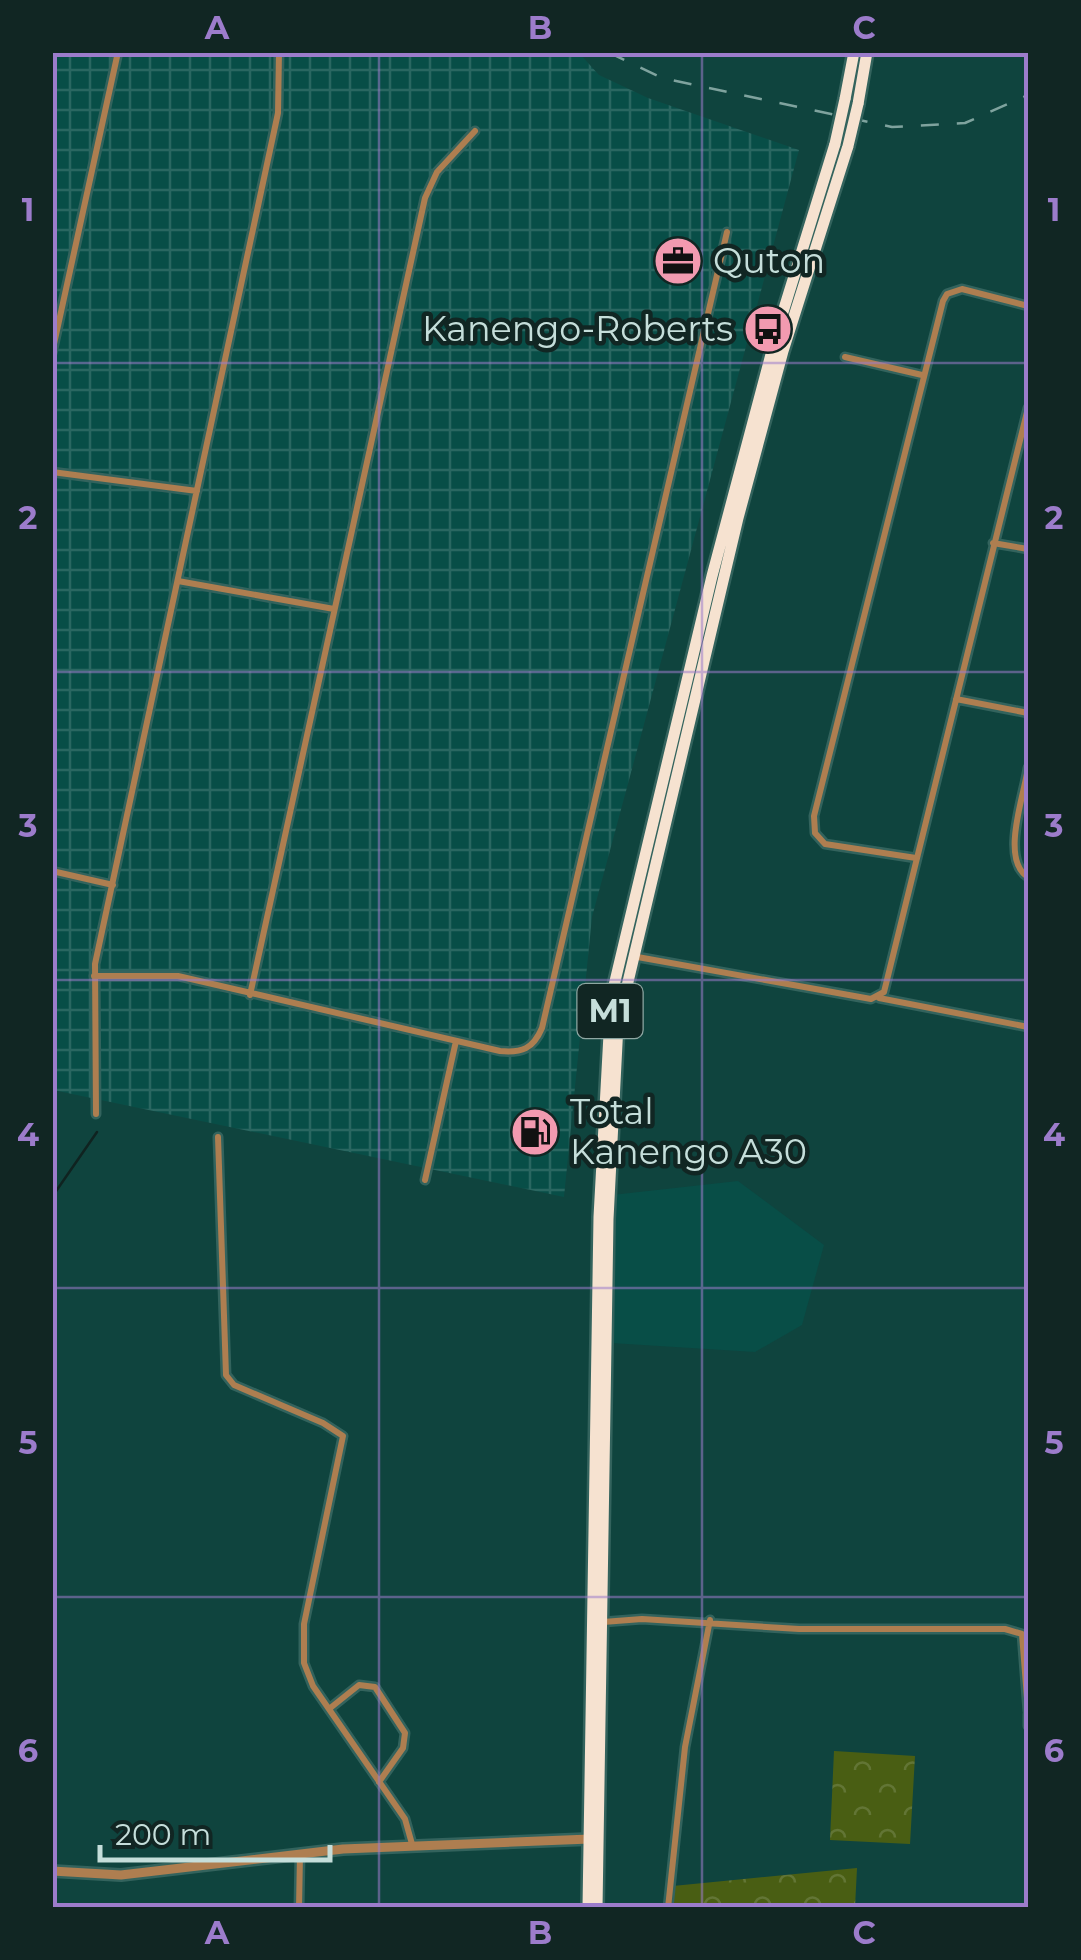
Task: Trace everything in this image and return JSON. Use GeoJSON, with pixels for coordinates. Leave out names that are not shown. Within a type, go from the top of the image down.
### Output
{"type":"FeatureCollection","features":[{"type":"Feature","properties":{"kind":"highway","name":"M1"},"geometry":{"type":"LineString","coordinates":[[841,145],[854,52]]}},
{"type":"Feature","properties":{"kind":"highway","name":"M1"},"geometry":{"type":"LineString","coordinates":[[588,1908],[600,1143],[608,1028],[759,399],[841,145],[858,104],[867,52]]}},
{"type":"Feature","properties":{"kind":"highway","name":"M1"},"geometry":{"type":"LineString","coordinates":[[597,1908],[611,1151],[626,956]]}},
{"type":"Feature","properties":{"kind":"street"},"geometry":{"type":"LineString","coordinates":[[52,353],[118,52]]}},
{"type":"Feature","properties":{"kind":"street"},"geometry":{"type":"LineString","coordinates":[[96,1114],[94,976],[278,114],[279,52]]}},
{"type":"Feature","properties":{"kind":"street"},"geometry":{"type":"LineString","coordinates":[[250,995],[425,198],[438,172],[475,131]]}},
{"type":"Feature","properties":{"kind":"street"},"geometry":{"type":"LineString","coordinates":[[94,976],[178,976],[513,1052],[530,1048],[542,1028],[727,232]]}},
{"type":"Feature","properties":{"kind":"street"},"geometry":{"type":"LineString","coordinates":[[916,858],[833,847],[819,839],[814,825],[922,374],[947,294],[962,289],[1028,306]]}},
{"type":"Feature","properties":{"kind":"street"},"geometry":{"type":"LineString","coordinates":[[845,356],[922,374]]}},
{"type":"Feature","properties":{"kind":"street"},"geometry":{"type":"LineString","coordinates":[[879,998],[886,984],[1028,408]]}},
{"type":"Feature","properties":{"kind":"street"},"geometry":{"type":"LineString","coordinates":[[52,472],[197,491]]}},
{"type":"Feature","properties":{"kind":"street"},"geometry":{"type":"LineString","coordinates":[[993,543],[1028,549]]}},
{"type":"Feature","properties":{"kind":"street"},"geometry":{"type":"LineString","coordinates":[[178,580],[334,609]]}},
{"type":"Feature","properties":{"kind":"street"},"geometry":{"type":"LineString","coordinates":[[956,699],[1028,713]]}},
{"type":"Feature","properties":{"kind":"street"},"geometry":{"type":"LineString","coordinates":[[1028,768],[1014,856],[1018,870],[1028,877]]}},
{"type":"Feature","properties":{"kind":"street"},"geometry":{"type":"LineString","coordinates":[[52,871],[113,885]]}},
{"type":"Feature","properties":{"kind":"street"},"geometry":{"type":"LineString","coordinates":[[626,956],[1028,1027]]}},
{"type":"Feature","properties":{"kind":"street"},"geometry":{"type":"LineString","coordinates":[[425,1180],[456,1040]]}},
{"type":"Feature","properties":{"kind":"street"},"geometry":{"type":"LineString","coordinates":[[218,1137],[226,1375],[234,1384],[324,1422],[343,1436],[303,1640],[306,1671],[405,1820],[412,1844]]}},
{"type":"Feature","properties":{"kind":"street"},"geometry":{"type":"LineString","coordinates":[[602,1622],[710,1620],[812,1629],[1005,1629],[1022,1634],[1028,1726]]}},
{"type":"Feature","properties":{"kind":"street"},"geometry":{"type":"LineString","coordinates":[[668,1908],[684,1746],[710,1620]]}},
{"type":"Feature","properties":{"kind":"street"},"geometry":{"type":"LineString","coordinates":[[329,1708],[359,1685],[374,1687],[405,1734],[403,1748],[378,1782]]}},
{"type":"Feature","properties":{"kind":"street"},"geometry":{"type":"LineString","coordinates":[[52,1871],[121,1875],[300,1852],[590,1839]]}},
{"type":"Feature","properties":{"kind":"street"},"geometry":{"type":"LineString","coordinates":[[299,1908],[300,1852]]}},
{"type":"Feature","properties":{"kind":"shaded area"},"geometry":{"type":"Polygon","coordinates":[[[53,53],[579,53],[599,75],[648,98],[799,150],[592,917],[564,1197],[53,1090],[53,53]]]}},
{"type":"Feature","properties":{"kind":"shaded area"},"geometry":{"type":"Polygon","coordinates":[[[738,1181],[824,1245],[802,1325],[755,1352],[611,1343],[612,1195],[738,1181]]]}},
{"type":"Feature","properties":{"kind":"green space"},"geometry":{"type":"Polygon","coordinates":[[[834,1751],[915,1756],[910,1844],[830,1840],[834,1751]]]}},
{"type":"Feature","properties":{"kind":"green space"},"geometry":{"type":"Polygon","coordinates":[[[857,1868],[855,1907],[674,1907],[673,1886],[857,1868]]]}},
{"type":"Feature","properties":{"kind":"waterway"},"geometry":{"type":"LineString","coordinates":[[52,1197],[97,1132]]}},
{"type":"Feature","properties":{"kind":"railway"},"geometry":{"type":"LineString","coordinates":[[608,52],[662,78],[892,127],[965,123],[1028,95]]}},
{"type":"Feature","properties":{"kind":"place","name":"Quton"},"geometry":{"type":"Point","coordinates":[678,261]}},
{"type":"Feature","properties":{"kind":"place","name":"Kanengo-Roberts"},"geometry":{"type":"Point","coordinates":[768,329]}},
{"type":"Feature","properties":{"kind":"place","name":"Total Kanengo A30"},"geometry":{"type":"Point","coordinates":[535,1132]}}]}
